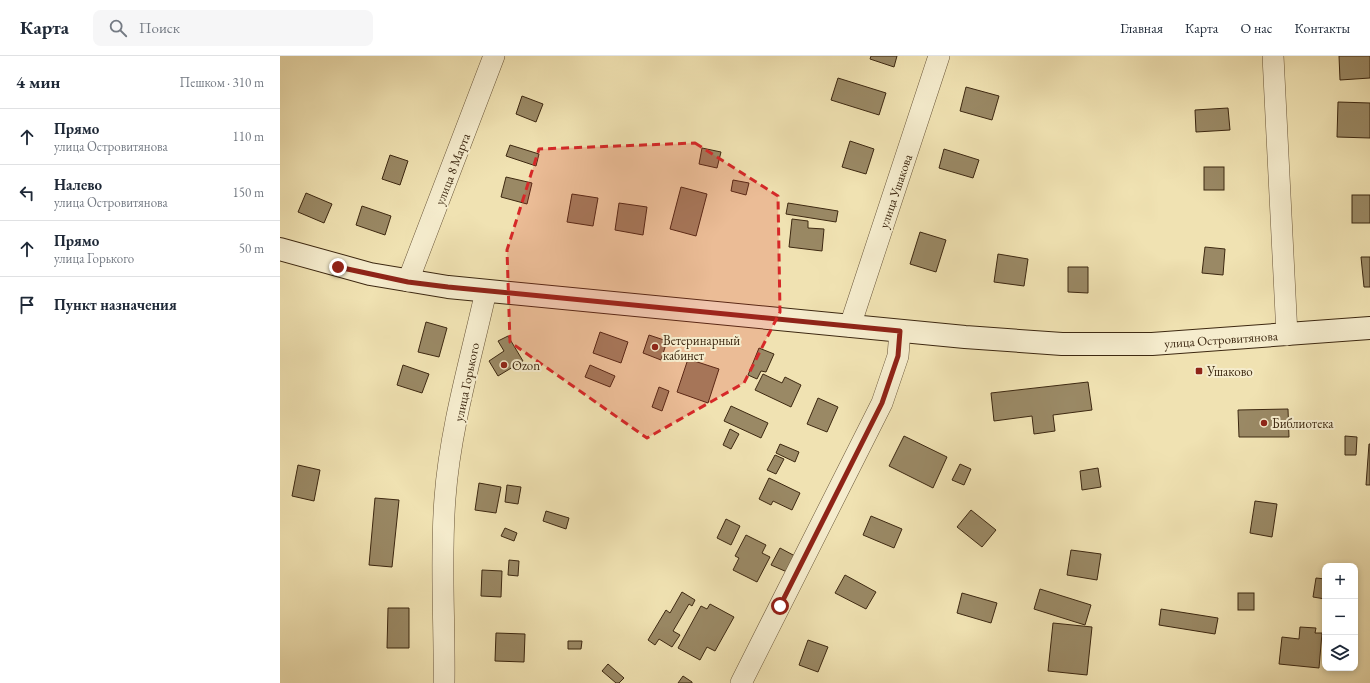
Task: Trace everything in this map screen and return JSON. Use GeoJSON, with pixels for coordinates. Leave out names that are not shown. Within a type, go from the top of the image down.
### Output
{"type":"FeatureCollection","features":[{"type":"Feature","properties":{"kind":"street","name":"улица 8 Марта"},"geometry":{"type":"LineString","coordinates":[[408,282],[494,56]]}},
{"type":"Feature","properties":{"kind":"street","name":"улица Ушакова"},"geometry":{"type":"LineString","coordinates":[[850,326],[939,56]]}},
{"type":"Feature","properties":{"kind":"street","name":"улица Островитянова"},"geometry":{"type":"LineString","coordinates":[[486,291],[1015,341],[1110,344],[1287,335],[1274,56]]}},
{"type":"Feature","properties":{"kind":"street"},"geometry":{"type":"LineString","coordinates":[[280,249],[338,267],[408,282],[486,291]]}},
{"type":"Feature","properties":{"kind":"street","name":"улица Горького"},"geometry":{"type":"LineString","coordinates":[[444,683],[443,576],[445,497],[456,427],[486,291]]}},
{"type":"Feature","properties":{"kind":"street"},"geometry":{"type":"LineString","coordinates":[[1287,335],[1370,328]]}},
{"type":"Feature","properties":{"kind":"street"},"geometry":{"type":"LineString","coordinates":[[740,683],[882,403],[898,356],[900,331]]}},
{"type":"Feature","properties":{"kind":"highlighted area"},"geometry":{"type":"Polygon","coordinates":[[[695,143],[778,196],[780,312],[744,383],[647,438],[510,342],[507,250],[539,149],[695,143]]]}},
{"type":"Feature","properties":{"kind":"building"},"geometry":{"type":"Polygon","coordinates":[[[871,56],[897,56],[894,67],[870,59],[871,56]]]}},
{"type":"Feature","properties":{"kind":"building"},"geometry":{"type":"Polygon","coordinates":[[[1339,56],[1370,56],[1370,78],[1340,80],[1339,56]]]}},
{"type":"Feature","properties":{"kind":"building"},"geometry":{"type":"Polygon","coordinates":[[[838,78],[886,93],[879,115],[831,100],[838,78]]]}},
{"type":"Feature","properties":{"kind":"building"},"geometry":{"type":"Polygon","coordinates":[[[966,87],[999,96],[992,120],[960,111],[966,87]]]}},
{"type":"Feature","properties":{"kind":"building"},"geometry":{"type":"Polygon","coordinates":[[[522,96],[543,104],[536,122],[516,114],[522,96]]]}},
{"type":"Feature","properties":{"kind":"building"},"geometry":{"type":"Polygon","coordinates":[[[1338,102],[1370,103],[1370,138],[1337,137],[1338,102]]]}},
{"type":"Feature","properties":{"kind":"building"},"geometry":{"type":"Polygon","coordinates":[[[1228,108],[1230,130],[1196,132],[1195,110],[1228,108]]]}},
{"type":"Feature","properties":{"kind":"building"},"geometry":{"type":"Polygon","coordinates":[[[850,141],[874,149],[866,174],[842,167],[850,141]]]}},
{"type":"Feature","properties":{"kind":"building"},"geometry":{"type":"Polygon","coordinates":[[[510,145],[539,154],[536,166],[506,156],[510,145]]]}},
{"type":"Feature","properties":{"kind":"building"},"geometry":{"type":"Polygon","coordinates":[[[702,148],[721,152],[717,168],[699,164],[702,148]]]}},
{"type":"Feature","properties":{"kind":"building"},"geometry":{"type":"Polygon","coordinates":[[[944,149],[979,160],[973,178],[939,168],[944,149]]]}},
{"type":"Feature","properties":{"kind":"building"},"geometry":{"type":"Polygon","coordinates":[[[390,155],[408,161],[400,185],[382,179],[390,155]]]}},
{"type":"Feature","properties":{"kind":"building"},"geometry":{"type":"Polygon","coordinates":[[[1204,167],[1224,167],[1224,190],[1204,190],[1204,167]]]}},
{"type":"Feature","properties":{"kind":"building"},"geometry":{"type":"Polygon","coordinates":[[[506,177],[532,183],[527,204],[501,197],[506,177]]]}},
{"type":"Feature","properties":{"kind":"building"},"geometry":{"type":"Polygon","coordinates":[[[733,180],[749,183],[746,195],[731,191],[733,180]]]}},
{"type":"Feature","properties":{"kind":"building"},"geometry":{"type":"Polygon","coordinates":[[[681,187],[707,194],[696,236],[670,229],[681,187]]]}},
{"type":"Feature","properties":{"kind":"building"},"geometry":{"type":"Polygon","coordinates":[[[306,193],[332,204],[324,223],[298,212],[306,193]]]}},
{"type":"Feature","properties":{"kind":"building"},"geometry":{"type":"Polygon","coordinates":[[[572,194],[598,198],[593,226],[567,222],[572,194]]]}},
{"type":"Feature","properties":{"kind":"building"},"geometry":{"type":"Polygon","coordinates":[[[1352,195],[1370,195],[1370,223],[1352,223],[1352,195]]]}},
{"type":"Feature","properties":{"kind":"building"},"geometry":{"type":"Polygon","coordinates":[[[619,203],[647,207],[643,235],[615,230],[619,203]]]}},
{"type":"Feature","properties":{"kind":"building"},"geometry":{"type":"Polygon","coordinates":[[[788,203],[838,211],[836,222],[786,214],[788,203]]]}},
{"type":"Feature","properties":{"kind":"building"},"geometry":{"type":"Polygon","coordinates":[[[362,206],[391,216],[385,235],[356,225],[362,206]]]}},
{"type":"Feature","properties":{"kind":"building"},"geometry":{"type":"Polygon","coordinates":[[[792,219],[808,221],[808,228],[824,229],[822,251],[789,247],[792,219]]]}},
{"type":"Feature","properties":{"kind":"building"},"geometry":{"type":"Polygon","coordinates":[[[920,232],[946,240],[936,272],[910,264],[920,232]]]}},
{"type":"Feature","properties":{"kind":"building"},"geometry":{"type":"Polygon","coordinates":[[[1205,247],[1225,249],[1223,275],[1202,273],[1205,247]]]}},
{"type":"Feature","properties":{"kind":"building"},"geometry":{"type":"Polygon","coordinates":[[[998,254],[1028,259],[1024,286],[994,282],[998,254]]]}},
{"type":"Feature","properties":{"kind":"building"},"geometry":{"type":"Polygon","coordinates":[[[1361,257],[1370,257],[1370,287],[1364,287],[1361,257]]]}},
{"type":"Feature","properties":{"kind":"building"},"geometry":{"type":"Polygon","coordinates":[[[1068,267],[1088,267],[1088,293],[1068,292],[1068,267]]]}},
{"type":"Feature","properties":{"kind":"building"},"geometry":{"type":"Polygon","coordinates":[[[426,322],[447,328],[439,357],[418,352],[426,322]]]}},
{"type":"Feature","properties":{"kind":"building"},"geometry":{"type":"Polygon","coordinates":[[[600,332],[628,342],[621,363],[593,353],[600,332]]]}},
{"type":"Feature","properties":{"kind":"building","name":"Ветеринарный кабинет"},"geometry":{"type":"Polygon","coordinates":[[[649,335],[667,341],[661,360],[643,353],[649,335]]]}},
{"type":"Feature","properties":{"kind":"building"},"geometry":{"type":"Polygon","coordinates":[[[508,336],[523,361],[498,376],[489,361],[504,351],[498,341],[508,336]]]}},
{"type":"Feature","properties":{"kind":"building"},"geometry":{"type":"Polygon","coordinates":[[[759,348],[774,354],[766,372],[761,371],[757,379],[748,375],[759,348]]]}},
{"type":"Feature","properties":{"kind":"building"},"geometry":{"type":"Polygon","coordinates":[[[688,359],[719,369],[708,403],[677,392],[688,359]]]}},
{"type":"Feature","properties":{"kind":"building"},"geometry":{"type":"Polygon","coordinates":[[[403,365],[429,374],[422,393],[397,385],[403,365]]]}},
{"type":"Feature","properties":{"kind":"building"},"geometry":{"type":"Polygon","coordinates":[[[590,365],[615,376],[610,387],[585,377],[590,365]]]}},
{"type":"Feature","properties":{"kind":"building"},"geometry":{"type":"Polygon","coordinates":[[[763,374],[782,383],[785,377],[801,385],[791,407],[755,390],[763,374]]]}},
{"type":"Feature","properties":{"kind":"building"},"geometry":{"type":"Polygon","coordinates":[[[1088,382],[1092,410],[1053,415],[1055,431],[1034,434],[1032,416],[994,421],[991,393],[1088,382]]]}},
{"type":"Feature","properties":{"kind":"building"},"geometry":{"type":"Polygon","coordinates":[[[659,387],[669,391],[662,411],[652,407],[659,387]]]}},
{"type":"Feature","properties":{"kind":"building"},"geometry":{"type":"Polygon","coordinates":[[[818,398],[838,407],[827,432],[807,424],[818,398]]]}},
{"type":"Feature","properties":{"kind":"building"},"geometry":{"type":"Polygon","coordinates":[[[731,406],[768,423],[761,438],[724,421],[731,406]]]}},
{"type":"Feature","properties":{"kind":"building","name":"Библиотека"},"geometry":{"type":"Polygon","coordinates":[[[1288,409],[1289,437],[1239,437],[1238,410],[1288,409]]]}},
{"type":"Feature","properties":{"kind":"building"},"geometry":{"type":"Polygon","coordinates":[[[730,429],[739,434],[731,449],[723,445],[730,429]]]}},
{"type":"Feature","properties":{"kind":"building"},"geometry":{"type":"Polygon","coordinates":[[[904,436],[947,457],[933,488],[889,466],[904,436]]]}},
{"type":"Feature","properties":{"kind":"building"},"geometry":{"type":"Polygon","coordinates":[[[1345,436],[1357,437],[1356,455],[1345,455],[1345,436]]]}},
{"type":"Feature","properties":{"kind":"building"},"geometry":{"type":"Polygon","coordinates":[[[780,444],[799,452],[795,462],[776,453],[780,444]]]}},
{"type":"Feature","properties":{"kind":"building"},"geometry":{"type":"Polygon","coordinates":[[[1369,444],[1370,485],[1366,485],[1369,444]]]}},
{"type":"Feature","properties":{"kind":"building"},"geometry":{"type":"Polygon","coordinates":[[[775,455],[784,459],[776,474],[767,470],[775,455]]]}},
{"type":"Feature","properties":{"kind":"building"},"geometry":{"type":"Polygon","coordinates":[[[960,464],[971,469],[964,485],[952,480],[960,464]]]}},
{"type":"Feature","properties":{"kind":"building"},"geometry":{"type":"Polygon","coordinates":[[[298,465],[320,470],[314,501],[292,496],[298,465]]]}},
{"type":"Feature","properties":{"kind":"building"},"geometry":{"type":"Polygon","coordinates":[[[1098,468],[1101,487],[1082,490],[1080,471],[1098,468]]]}},
{"type":"Feature","properties":{"kind":"building"},"geometry":{"type":"Polygon","coordinates":[[[769,478],[800,493],[792,510],[773,501],[771,505],[759,499],[769,478]]]}},
{"type":"Feature","properties":{"kind":"building"},"geometry":{"type":"Polygon","coordinates":[[[479,483],[501,487],[496,513],[475,510],[479,483]]]}},
{"type":"Feature","properties":{"kind":"building"},"geometry":{"type":"Polygon","coordinates":[[[507,485],[521,487],[518,504],[505,502],[507,485]]]}},
{"type":"Feature","properties":{"kind":"building"},"geometry":{"type":"Polygon","coordinates":[[[375,498],[399,500],[392,567],[369,565],[375,498]]]}},
{"type":"Feature","properties":{"kind":"building"},"geometry":{"type":"Polygon","coordinates":[[[1255,501],[1277,504],[1272,537],[1250,533],[1255,501]]]}},
{"type":"Feature","properties":{"kind":"building"},"geometry":{"type":"Polygon","coordinates":[[[971,510],[996,530],[982,547],[957,527],[971,510]]]}},
{"type":"Feature","properties":{"kind":"building"},"geometry":{"type":"Polygon","coordinates":[[[546,511],[569,518],[566,529],[543,521],[546,511]]]}},
{"type":"Feature","properties":{"kind":"building"},"geometry":{"type":"Polygon","coordinates":[[[871,516],[902,529],[894,548],[863,535],[871,516]]]}},
{"type":"Feature","properties":{"kind":"building"},"geometry":{"type":"Polygon","coordinates":[[[726,519],[740,526],[731,545],[717,538],[726,519]]]}},
{"type":"Feature","properties":{"kind":"building"},"geometry":{"type":"Polygon","coordinates":[[[505,528],[517,533],[514,541],[501,536],[505,528]]]}},
{"type":"Feature","properties":{"kind":"building"},"geometry":{"type":"Polygon","coordinates":[[[746,535],[766,545],[762,553],[770,557],[757,582],[733,570],[739,558],[735,556],[746,535]]]}},
{"type":"Feature","properties":{"kind":"building"},"geometry":{"type":"Polygon","coordinates":[[[780,548],[795,556],[787,572],[771,565],[780,548]]]}},
{"type":"Feature","properties":{"kind":"building"},"geometry":{"type":"Polygon","coordinates":[[[1071,550],[1101,554],[1097,580],[1067,575],[1071,550]]]}},
{"type":"Feature","properties":{"kind":"building"},"geometry":{"type":"Polygon","coordinates":[[[509,560],[519,561],[518,576],[508,575],[509,560]]]}},
{"type":"Feature","properties":{"kind":"building"},"geometry":{"type":"Polygon","coordinates":[[[482,570],[502,571],[501,597],[481,596],[482,570]]]}},
{"type":"Feature","properties":{"kind":"building"},"geometry":{"type":"Polygon","coordinates":[[[845,575],[876,592],[866,609],[835,593],[845,575]]]}},
{"type":"Feature","properties":{"kind":"building"},"geometry":{"type":"Polygon","coordinates":[[[1316,578],[1322,579],[1322,598],[1313,597],[1316,578]]]}},
{"type":"Feature","properties":{"kind":"building"},"geometry":{"type":"Polygon","coordinates":[[[1040,589],[1091,605],[1085,625],[1034,609],[1040,589]]]}},
{"type":"Feature","properties":{"kind":"building"},"geometry":{"type":"Polygon","coordinates":[[[682,592],[695,600],[692,606],[689,604],[673,631],[680,635],[672,647],[659,639],[655,645],[648,640],[666,610],[670,613],[682,592]]]}},
{"type":"Feature","properties":{"kind":"building"},"geometry":{"type":"Polygon","coordinates":[[[962,593],[997,603],[991,623],[957,613],[962,593]]]}},
{"type":"Feature","properties":{"kind":"building"},"geometry":{"type":"Polygon","coordinates":[[[1238,593],[1254,593],[1254,610],[1238,610],[1238,593]]]}},
{"type":"Feature","properties":{"kind":"building"},"geometry":{"type":"Polygon","coordinates":[[[710,604],[734,617],[715,651],[707,647],[700,660],[678,648],[701,606],[707,609],[710,604]]]}},
{"type":"Feature","properties":{"kind":"building"},"geometry":{"type":"Polygon","coordinates":[[[388,608],[409,608],[409,648],[387,648],[388,608]]]}},
{"type":"Feature","properties":{"kind":"building"},"geometry":{"type":"Polygon","coordinates":[[[1161,609],[1218,618],[1215,634],[1159,625],[1161,609]]]}},
{"type":"Feature","properties":{"kind":"building"},"geometry":{"type":"Polygon","coordinates":[[[1053,623],[1092,627],[1087,675],[1048,671],[1053,623]]]}},
{"type":"Feature","properties":{"kind":"building"},"geometry":{"type":"Polygon","coordinates":[[[1300,627],[1316,628],[1315,633],[1322,633],[1319,668],[1279,664],[1282,637],[1299,639],[1300,627]]]}},
{"type":"Feature","properties":{"kind":"building"},"geometry":{"type":"Polygon","coordinates":[[[496,633],[525,634],[524,662],[495,661],[496,633]]]}},
{"type":"Feature","properties":{"kind":"building"},"geometry":{"type":"Polygon","coordinates":[[[808,640],[828,647],[818,672],[799,665],[808,640]]]}},
{"type":"Feature","properties":{"kind":"building"},"geometry":{"type":"Polygon","coordinates":[[[568,641],[582,641],[581,649],[568,649],[568,641]]]}},
{"type":"Feature","properties":{"kind":"building"},"geometry":{"type":"Polygon","coordinates":[[[608,664],[624,678],[619,683],[616,683],[602,671],[608,664]]]}},
{"type":"Feature","properties":{"kind":"building"},"geometry":{"type":"Polygon","coordinates":[[[683,676],[692,682],[692,683],[678,683],[683,676]]]}},
{"type":"Feature","properties":{"kind":"place","name":"Ветеринарный кабинет"},"geometry":{"type":"Point","coordinates":[655,347]}},
{"type":"Feature","properties":{"kind":"place","name":"Ozon"},"geometry":{"type":"Point","coordinates":[504,365]}},
{"type":"Feature","properties":{"kind":"place","name":"Ушаково"},"geometry":{"type":"Point","coordinates":[1199,371]}},
{"type":"Feature","properties":{"kind":"place","name":"Библиотека"},"geometry":{"type":"Point","coordinates":[1264,423]}},
{"type":"Feature","properties":{"kind":"route"},"geometry":{"type":"LineString","coordinates":[[338,267],[408,282],[448,287],[900,331],[898,356],[882,403],[780,606]]}}]}
